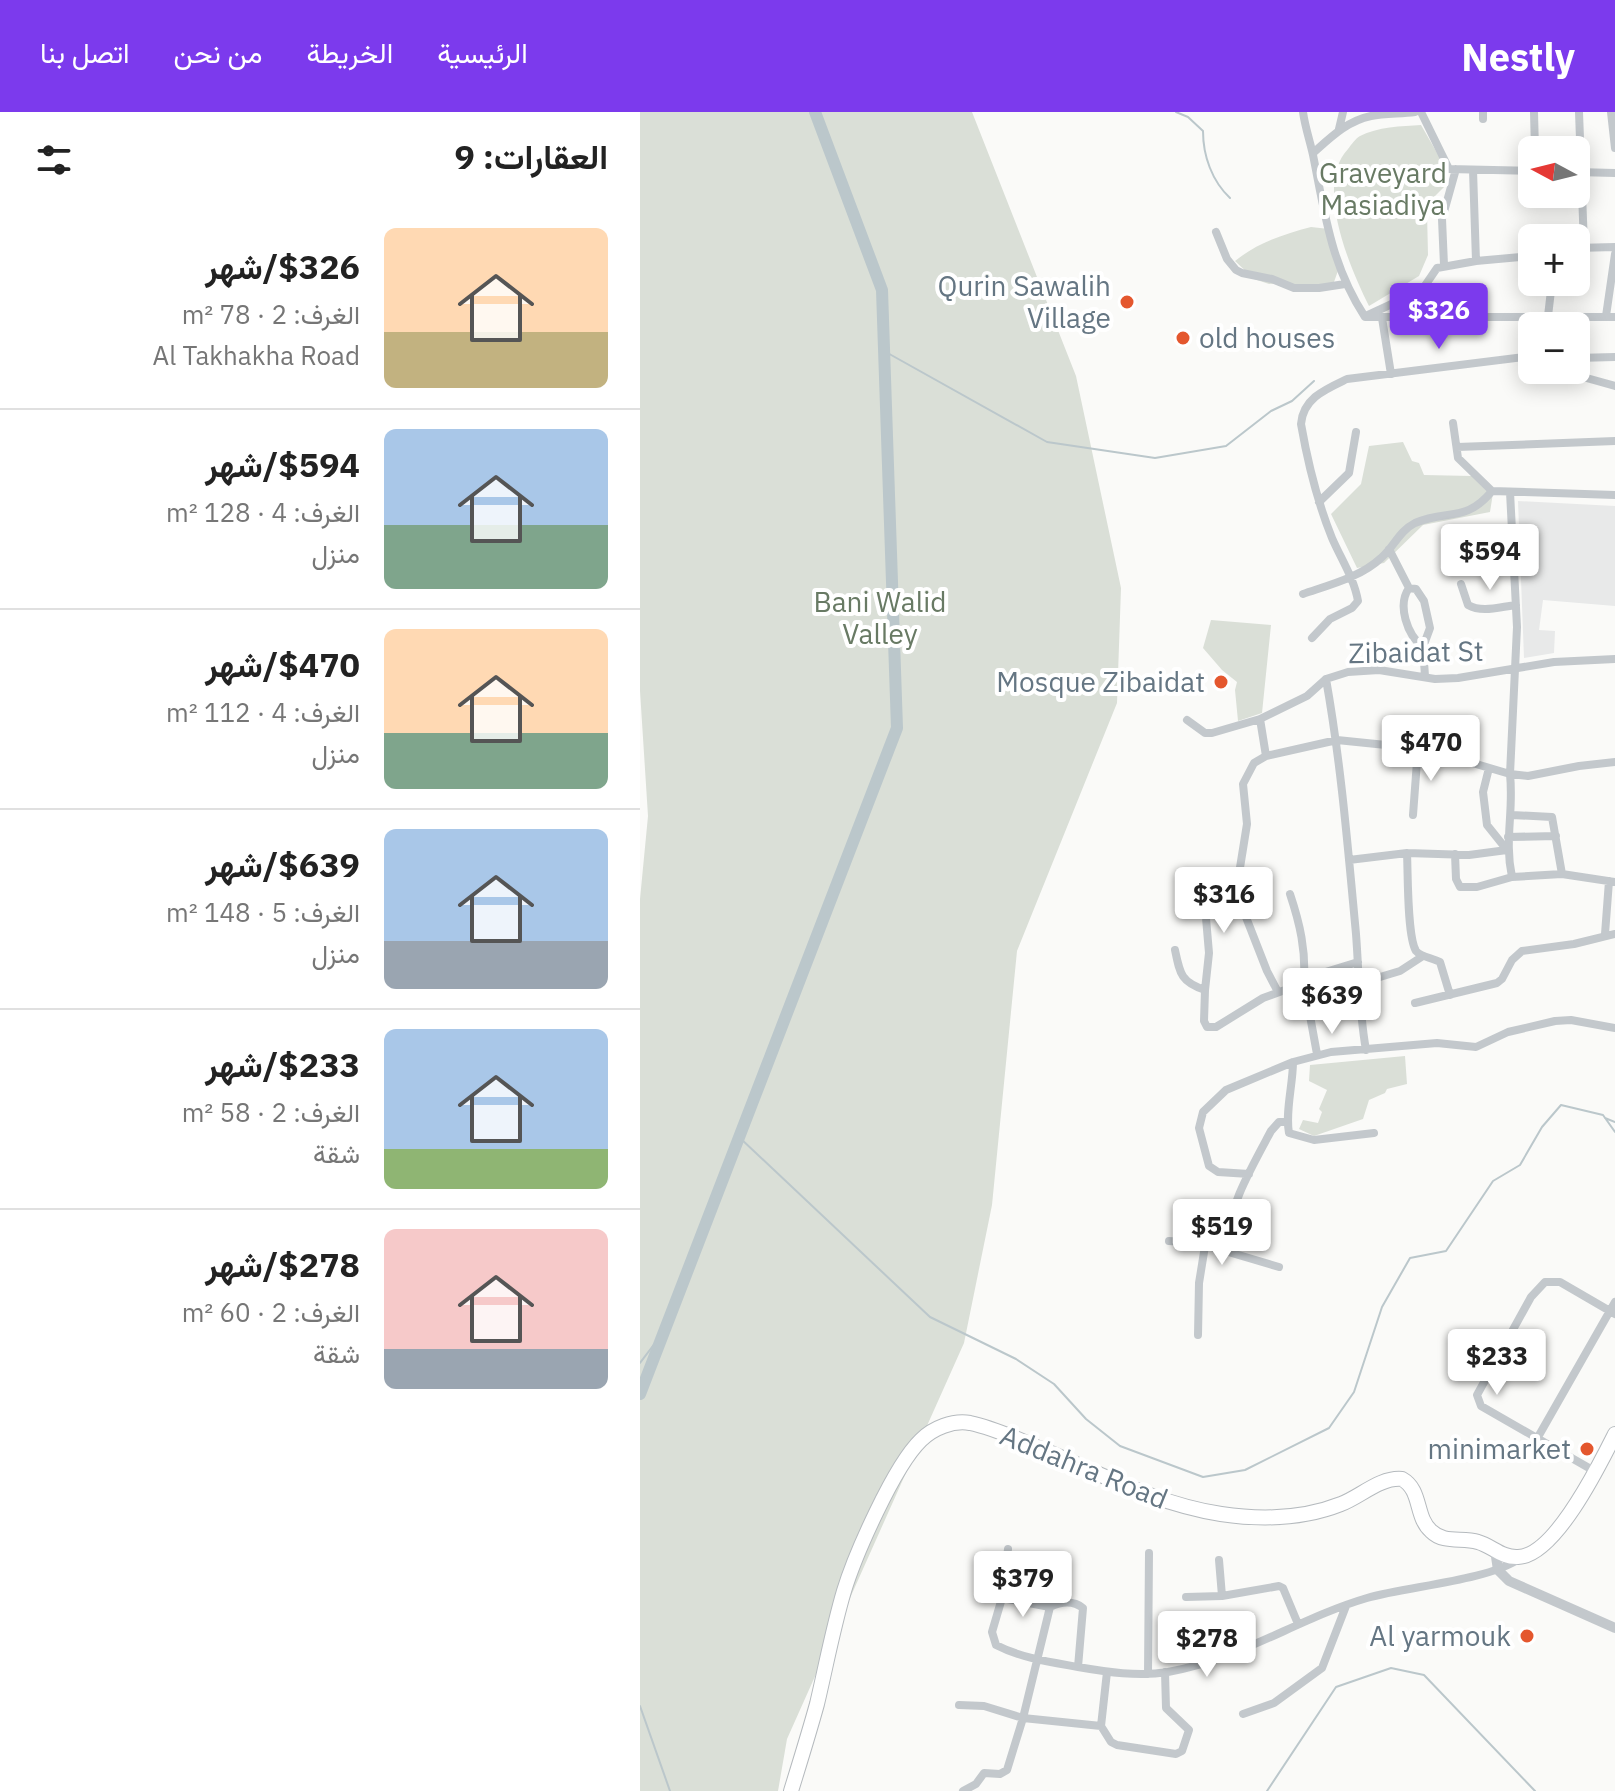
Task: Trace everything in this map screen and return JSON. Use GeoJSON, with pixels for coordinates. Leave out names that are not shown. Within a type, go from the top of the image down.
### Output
{"type":"FeatureCollection","features":[{"type":"Feature","properties":{"kind":"main road","name":"Addahra Road"},"geometry":{"type":"LineString","coordinates":[[791,1791],[853,1565],[911,1451],[935,1429],[967,1422],[1001,1432],[1148,1496],[1221,1514],[1258,1517],[1303,1514],[1338,1505],[1390,1479],[1402,1479],[1414,1489],[1424,1522],[1433,1533],[1448,1540],[1475,1541],[1505,1556],[1521,1557]]}},
{"type":"Feature","properties":{"kind":"main road"},"geometry":{"type":"LineString","coordinates":[[1521,1557],[1536,1549],[1561,1525],[1596,1472],[1615,1434]]}},
{"type":"Feature","properties":{"kind":"street"},"geometry":{"type":"LineString","coordinates":[[1303,112],[1321,204],[1345,284],[1365,317]]}},
{"type":"Feature","properties":{"kind":"street"},"geometry":{"type":"LineString","coordinates":[[1339,129],[1343,112]]}},
{"type":"Feature","properties":{"kind":"street"},"geometry":{"type":"LineString","coordinates":[[1313,153],[1339,129],[1372,116],[1418,112],[1452,169],[1442,219],[1444,265]]}},
{"type":"Feature","properties":{"kind":"street"},"geometry":{"type":"LineString","coordinates":[[1534,112],[1535,136]]}},
{"type":"Feature","properties":{"kind":"street"},"geometry":{"type":"LineString","coordinates":[[1579,112],[1579,136]]}},
{"type":"Feature","properties":{"kind":"street"},"geometry":{"type":"LineString","coordinates":[[1611,112],[1615,148]]}},
{"type":"Feature","properties":{"kind":"street"},"geometry":{"type":"LineString","coordinates":[[1452,169],[1518,171]]}},
{"type":"Feature","properties":{"kind":"street"},"geometry":{"type":"LineString","coordinates":[[1473,170],[1476,261]]}},
{"type":"Feature","properties":{"kind":"street"},"geometry":{"type":"LineString","coordinates":[[1590,172],[1615,173]]}},
{"type":"Feature","properties":{"kind":"street"},"geometry":{"type":"LineString","coordinates":[[1216,232],[1227,259],[1242,273],[1272,279],[1294,288],[1345,284]]}},
{"type":"Feature","properties":{"kind":"street"},"geometry":{"type":"LineString","coordinates":[[1590,247],[1615,247]]}},
{"type":"Feature","properties":{"kind":"street"},"geometry":{"type":"LineString","coordinates":[[1590,315],[1610,316],[1615,254]]}},
{"type":"Feature","properties":{"kind":"street"},"geometry":{"type":"LineString","coordinates":[[1365,317],[1422,290],[1437,268],[1444,265],[1518,257]]}},
{"type":"Feature","properties":{"kind":"street"},"geometry":{"type":"LineString","coordinates":[[1365,317],[1518,316]]}},
{"type":"Feature","properties":{"kind":"street"},"geometry":{"type":"LineString","coordinates":[[1382,318],[1391,374]]}},
{"type":"Feature","properties":{"kind":"street"},"geometry":{"type":"LineString","coordinates":[[1590,358],[1615,357]]}},
{"type":"Feature","properties":{"kind":"street"},"geometry":{"type":"LineString","coordinates":[[1312,638],[1330,619],[1357,604],[1351,576],[1310,477],[1301,424],[1306,407],[1324,389],[1347,379],[1518,358]]}},
{"type":"Feature","properties":{"kind":"street"},"geometry":{"type":"LineString","coordinates":[[1590,379],[1615,386]]}},
{"type":"Feature","properties":{"kind":"street"},"geometry":{"type":"LineString","coordinates":[[1453,423],[1461,463],[1492,491],[1615,495]]}},
{"type":"Feature","properties":{"kind":"street"},"geometry":{"type":"LineString","coordinates":[[1319,502],[1349,473],[1356,432]]}},
{"type":"Feature","properties":{"kind":"street"},"geometry":{"type":"LineString","coordinates":[[1457,447],[1615,441]]}},
{"type":"Feature","properties":{"kind":"street"},"geometry":{"type":"LineString","coordinates":[[1303,594],[1351,576],[1380,559],[1405,529],[1418,522],[1468,512],[1492,491]]}},
{"type":"Feature","properties":{"kind":"street"},"geometry":{"type":"LineString","coordinates":[[1510,492],[1516,605],[1510,774],[1512,815],[1507,850],[1512,877]]}},
{"type":"Feature","properties":{"kind":"street"},"geometry":{"type":"LineString","coordinates":[[1389,549],[1409,588]]}},
{"type":"Feature","properties":{"kind":"street"},"geometry":{"type":"LineString","coordinates":[[1461,584],[1468,605],[1473,608],[1479,610],[1516,605]]}},
{"type":"Feature","properties":{"kind":"street"},"geometry":{"type":"LineString","coordinates":[[1409,588],[1416,589],[1420,594],[1429,618],[1430,634],[1423,647],[1425,676]]}},
{"type":"Feature","properties":{"kind":"street"},"geometry":{"type":"LineString","coordinates":[[1409,588],[1404,598],[1404,611],[1411,634],[1423,647]]}},
{"type":"Feature","properties":{"kind":"street","name":"Zibaidat St"},"geometry":{"type":"LineString","coordinates":[[1187,720],[1205,733],[1212,733],[1260,719],[1307,696],[1326,679],[1348,672],[1379,670],[1435,679],[1458,678],[1554,662],[1615,659]]}},
{"type":"Feature","properties":{"kind":"street"},"geometry":{"type":"LineString","coordinates":[[1326,679],[1337,740],[1366,1050]]}},
{"type":"Feature","properties":{"kind":"street"},"geometry":{"type":"LineString","coordinates":[[1260,719],[1266,756]]}},
{"type":"Feature","properties":{"kind":"street"},"geometry":{"type":"LineString","coordinates":[[1278,992],[1244,914],[1238,880],[1247,824],[1245,779],[1254,763],[1266,756],[1337,740],[1418,748],[1510,774],[1538,775],[1615,762]]}},
{"type":"Feature","properties":{"kind":"street"},"geometry":{"type":"LineString","coordinates":[[1413,815],[1418,748]]}},
{"type":"Feature","properties":{"kind":"street"},"geometry":{"type":"LineString","coordinates":[[1489,768],[1483,792],[1487,825],[1507,850]]}},
{"type":"Feature","properties":{"kind":"street"},"geometry":{"type":"LineString","coordinates":[[1512,815],[1550,815],[1554,819],[1562,874]]}},
{"type":"Feature","properties":{"kind":"street"},"geometry":{"type":"LineString","coordinates":[[1508,837],[1556,836]]}},
{"type":"Feature","properties":{"kind":"street"},"geometry":{"type":"LineString","coordinates":[[1349,860],[1407,853],[1481,855],[1507,850]]}},
{"type":"Feature","properties":{"kind":"street"},"geometry":{"type":"LineString","coordinates":[[1407,853],[1411,931],[1416,950],[1440,962],[1450,995]]}},
{"type":"Feature","properties":{"kind":"street"},"geometry":{"type":"LineString","coordinates":[[1415,1003],[1497,983],[1522,951],[1574,944],[1610,934],[1612,882],[1562,874],[1512,877],[1477,887],[1460,887],[1456,879],[1455,854]]}},
{"type":"Feature","properties":{"kind":"street"},"geometry":{"type":"LineString","coordinates":[[1290,894],[1301,927],[1305,956],[1304,983],[1317,1054]]}},
{"type":"Feature","properties":{"kind":"street"},"geometry":{"type":"LineString","coordinates":[[1191,909],[1203,913],[1206,918],[1209,953],[1204,1021],[1212,1028],[1278,992],[1319,974],[1358,962]]}},
{"type":"Feature","properties":{"kind":"street"},"geometry":{"type":"LineString","coordinates":[[1175,950],[1186,982],[1205,990]]}},
{"type":"Feature","properties":{"kind":"street"},"geometry":{"type":"LineString","coordinates":[[1360,983],[1400,971],[1423,956]]}},
{"type":"Feature","properties":{"kind":"street"},"geometry":{"type":"LineString","coordinates":[[1249,1174],[1212,1170],[1199,1128],[1200,1118],[1226,1090],[1293,1062],[1317,1054],[1437,1043],[1476,1047],[1508,1032],[1555,1021],[1571,1020],[1615,1028]]}},
{"type":"Feature","properties":{"kind":"street"},"geometry":{"type":"LineString","coordinates":[[1293,1062],[1287,1122],[1289,1133],[1314,1140],[1374,1133]]}},
{"type":"Feature","properties":{"kind":"street"},"geometry":{"type":"LineString","coordinates":[[1224,1251],[1229,1216],[1249,1174],[1275,1125],[1287,1122]]}},
{"type":"Feature","properties":{"kind":"street"},"geometry":{"type":"LineString","coordinates":[[1169,1241],[1205,1246],[1279,1267]]}},
{"type":"Feature","properties":{"kind":"street"},"geometry":{"type":"LineString","coordinates":[[1198,1335],[1199,1283],[1205,1246]]}},
{"type":"Feature","properties":{"kind":"street"},"geometry":{"type":"LineString","coordinates":[[1596,1472],[1481,1406],[1478,1402],[1479,1389],[1531,1297],[1545,1282],[1560,1282],[1612,1312]]}},
{"type":"Feature","properties":{"kind":"street"},"geometry":{"type":"LineString","coordinates":[[1538,1437],[1615,1302]]}},
{"type":"Feature","properties":{"kind":"street"},"geometry":{"type":"LineString","coordinates":[[1008,1549],[1002,1598],[992,1632],[993,1642],[1037,1660],[1107,1672],[1148,1674],[1205,1663],[1346,1606],[1388,1592],[1498,1570],[1521,1557]]}},
{"type":"Feature","properties":{"kind":"street"},"geometry":{"type":"LineString","coordinates":[[1495,1550],[1498,1570],[1509,1581],[1615,1628]]}},
{"type":"Feature","properties":{"kind":"street"},"geometry":{"type":"LineString","coordinates":[[1148,1674],[1149,1553]]}},
{"type":"Feature","properties":{"kind":"street"},"geometry":{"type":"LineString","coordinates":[[1219,1560],[1222,1596]]}},
{"type":"Feature","properties":{"kind":"street"},"geometry":{"type":"LineString","coordinates":[[1186,1597],[1222,1596],[1279,1586],[1283,1588],[1298,1624]]}},
{"type":"Feature","properties":{"kind":"street"},"geometry":{"type":"LineString","coordinates":[[1002,1598],[1050,1607],[1065,1602],[1083,1608],[1078,1667]]}},
{"type":"Feature","properties":{"kind":"street"},"geometry":{"type":"LineString","coordinates":[[1243,1714],[1274,1703],[1322,1668],[1346,1606]]}},
{"type":"Feature","properties":{"kind":"street"},"geometry":{"type":"LineString","coordinates":[[963,1791],[976,1784],[984,1773],[1000,1774],[1007,1770],[1050,1607]]}},
{"type":"Feature","properties":{"kind":"street"},"geometry":{"type":"LineString","coordinates":[[1107,1672],[1101,1726],[1111,1742],[1122,1747],[1179,1754],[1189,1730],[1166,1708],[1165,1672]]}},
{"type":"Feature","properties":{"kind":"street"},"geometry":{"type":"LineString","coordinates":[[959,1705],[984,1706],[1023,1718],[1101,1726]]}},
{"type":"Feature","properties":{"kind":"shaded area"},"geometry":{"type":"Polygon","coordinates":[[[1518,501],[1615,506],[1615,606],[1543,600],[1539,630],[1555,631],[1554,653],[1524,658],[1518,501]]]}},
{"type":"Feature","properties":{"kind":"green space","name":"Bani Walid Valley"},"geometry":{"type":"Polygon","coordinates":[[[640,112],[972,112],[1076,376],[1121,588],[1117,703],[1017,951],[992,1205],[964,1343],[787,1739],[778,1791],[640,1791],[640,899],[648,816],[640,691],[640,112]]]}},
{"type":"Feature","properties":{"kind":"green space","name":"Graveyard Masiadiya"},"geometry":{"type":"Polygon","coordinates":[[[1421,125],[1440,158],[1448,183],[1435,196],[1427,212],[1428,255],[1419,276],[1369,306],[1339,227],[1334,183],[1338,165],[1360,136],[1382,129],[1421,125]]]}},
{"type":"Feature","properties":{"kind":"green space"},"geometry":{"type":"Polygon","coordinates":[[[1311,227],[1329,229],[1340,265],[1334,282],[1311,292],[1285,283],[1269,284],[1254,279],[1235,261],[1271,240],[1311,227]]]}},
{"type":"Feature","properties":{"kind":"green space"},"geometry":{"type":"Polygon","coordinates":[[[1403,442],[1412,461],[1419,463],[1424,475],[1472,476],[1493,493],[1490,512],[1423,525],[1384,563],[1357,568],[1331,514],[1361,484],[1369,446],[1403,442]]]}},
{"type":"Feature","properties":{"kind":"green space"},"geometry":{"type":"Polygon","coordinates":[[[1211,620],[1271,625],[1262,713],[1238,721],[1237,682],[1203,648],[1211,620]]]}},
{"type":"Feature","properties":{"kind":"green space"},"geometry":{"type":"Polygon","coordinates":[[[1405,1056],[1407,1084],[1387,1089],[1369,1100],[1363,1119],[1314,1136],[1299,1129],[1303,1120],[1318,1123],[1322,1112],[1319,1109],[1327,1090],[1309,1081],[1310,1065],[1405,1056]]]}},
{"type":"Feature","properties":{"kind":"waterway","name":"Bani Walid Valley"},"geometry":{"type":"LineString","coordinates":[[640,1394],[897,728],[882,290],[815,112]]}},
{"type":"Feature","properties":{"kind":"waterway"},"geometry":{"type":"LineString","coordinates":[[1176,112],[1188,117],[1203,131],[1210,168],[1230,198]]}},
{"type":"Feature","properties":{"kind":"waterway"},"geometry":{"type":"LineString","coordinates":[[884,351],[1047,442],[1155,458],[1226,446],[1271,411],[1292,401],[1314,381]]}},
{"type":"Feature","properties":{"kind":"waterway"},"geometry":{"type":"LineString","coordinates":[[740,1138],[930,1317],[1016,1359],[1054,1384],[1086,1419],[1120,1446],[1203,1477],[1245,1470],[1329,1428],[1354,1392],[1382,1307],[1410,1258],[1446,1251],[1493,1181],[1520,1165],[1542,1127],[1561,1105],[1603,1115],[1615,1132]]}},
{"type":"Feature","properties":{"kind":"waterway"},"geometry":{"type":"LineString","coordinates":[[1605,1118],[1615,1122]]}},
{"type":"Feature","properties":{"kind":"waterway"},"geometry":{"type":"LineString","coordinates":[[640,1363],[665,1330]]}},
{"type":"Feature","properties":{"kind":"waterway"},"geometry":{"type":"LineString","coordinates":[[1267,1791],[1336,1687],[1391,1668],[1424,1675],[1535,1791]]}},
{"type":"Feature","properties":{"kind":"waterway"},"geometry":{"type":"LineString","coordinates":[[640,1706],[670,1791]]}},
{"type":"Feature","properties":{"kind":"place","name":"Qurin Sawalih Village"},"geometry":{"type":"Point","coordinates":[1127,302]}},
{"type":"Feature","properties":{"kind":"place","name":"old houses"},"geometry":{"type":"Point","coordinates":[1183,338]}},
{"type":"Feature","properties":{"kind":"place","name":"Mosque Zibaidat"},"geometry":{"type":"Point","coordinates":[1221,682]}},
{"type":"Feature","properties":{"kind":"place","name":"minimarket"},"geometry":{"type":"Point","coordinates":[1587,1449]}},
{"type":"Feature","properties":{"kind":"place","name":"Al yarmouk"},"geometry":{"type":"Point","coordinates":[1527,1636]}}]}
